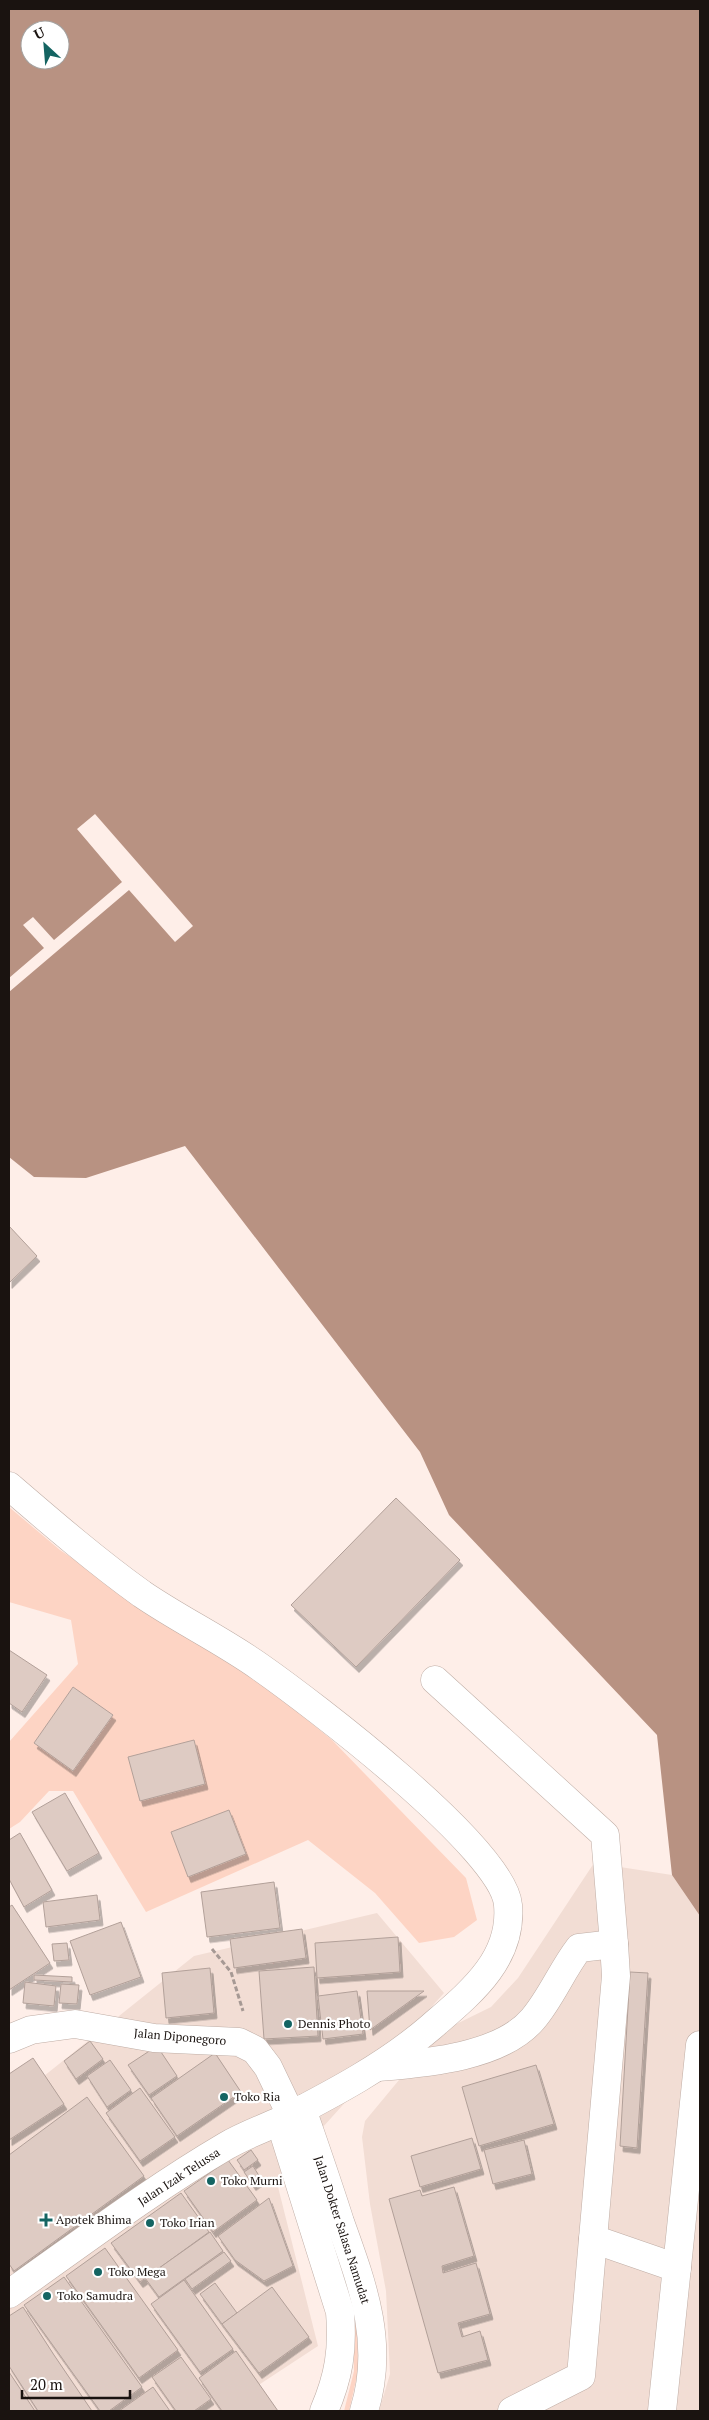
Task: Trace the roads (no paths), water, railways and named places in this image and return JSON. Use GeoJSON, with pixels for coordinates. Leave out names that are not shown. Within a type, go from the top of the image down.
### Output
{"type":"FeatureCollection","features":[{"type":"Feature","properties":{"kind":"main road"},"geometry":{"type":"LineString","coordinates":[[9,1486],[95,1558],[144,1594],[258,1665],[345,1730],[479,1852],[500,1881],[508,1902],[508,1930],[497,1961],[474,1987],[430,2028],[379,2067]]}},
{"type":"Feature","properties":{"kind":"main road"},"geometry":{"type":"LineString","coordinates":[[435,1680],[605,1835],[616,1976],[581,2376],[512,2411]]}},
{"type":"Feature","properties":{"kind":"main road"},"geometry":{"type":"LineString","coordinates":[[379,2067],[466,2055],[514,2036],[533,2019],[579,1948],[614,1944]]}},
{"type":"Feature","properties":{"kind":"main road","name":"Jalan Diponegoro"},"geometry":{"type":"LineString","coordinates":[[9,2039],[31,2030],[75,2024],[154,2038],[239,2042],[255,2050],[276,2081],[291,2115]]}},
{"type":"Feature","properties":{"kind":"main road"},"geometry":{"type":"LineString","coordinates":[[662,2411],[699,2075],[700,2044]]}},
{"type":"Feature","properties":{"kind":"main road","name":"Jalan Izak Telussa"},"geometry":{"type":"LineString","coordinates":[[9,2294],[139,2203],[228,2144],[291,2115],[379,2067]]}},
{"type":"Feature","properties":{"kind":"main road","name":"Jalan Dokter Salasa Namudat"},"geometry":{"type":"LineString","coordinates":[[291,2115],[340,2312],[342,2344],[337,2376],[324,2411]]}},
{"type":"Feature","properties":{"kind":"main road","name":"Jalan Dokter Salasa Namudat"},"geometry":{"type":"LineString","coordinates":[[291,2115],[367,2302],[373,2354],[371,2387],[364,2411]]}},
{"type":"Feature","properties":{"kind":"main road"},"geometry":{"type":"LineString","coordinates":[[593,2239],[677,2268]]}},
{"type":"Feature","properties":{"kind":"place","name":"Dennis Photo"},"geometry":{"type":"Point","coordinates":[288,2024]}},
{"type":"Feature","properties":{"kind":"place","name":"Toko Ria"},"geometry":{"type":"Point","coordinates":[224,2097]}},
{"type":"Feature","properties":{"kind":"place","name":"Toko Murni"},"geometry":{"type":"Point","coordinates":[211,2181]}},
{"type":"Feature","properties":{"kind":"place","name":"Apotek Bhima"},"geometry":{"type":"Point","coordinates":[46,2220]}},
{"type":"Feature","properties":{"kind":"place","name":"Toko Irian"},"geometry":{"type":"Point","coordinates":[150,2223]}},
{"type":"Feature","properties":{"kind":"place","name":"Toko Mega"},"geometry":{"type":"Point","coordinates":[98,2272]}},
{"type":"Feature","properties":{"kind":"place","name":"Toko Samudra"},"geometry":{"type":"Point","coordinates":[47,2296]}}]}
